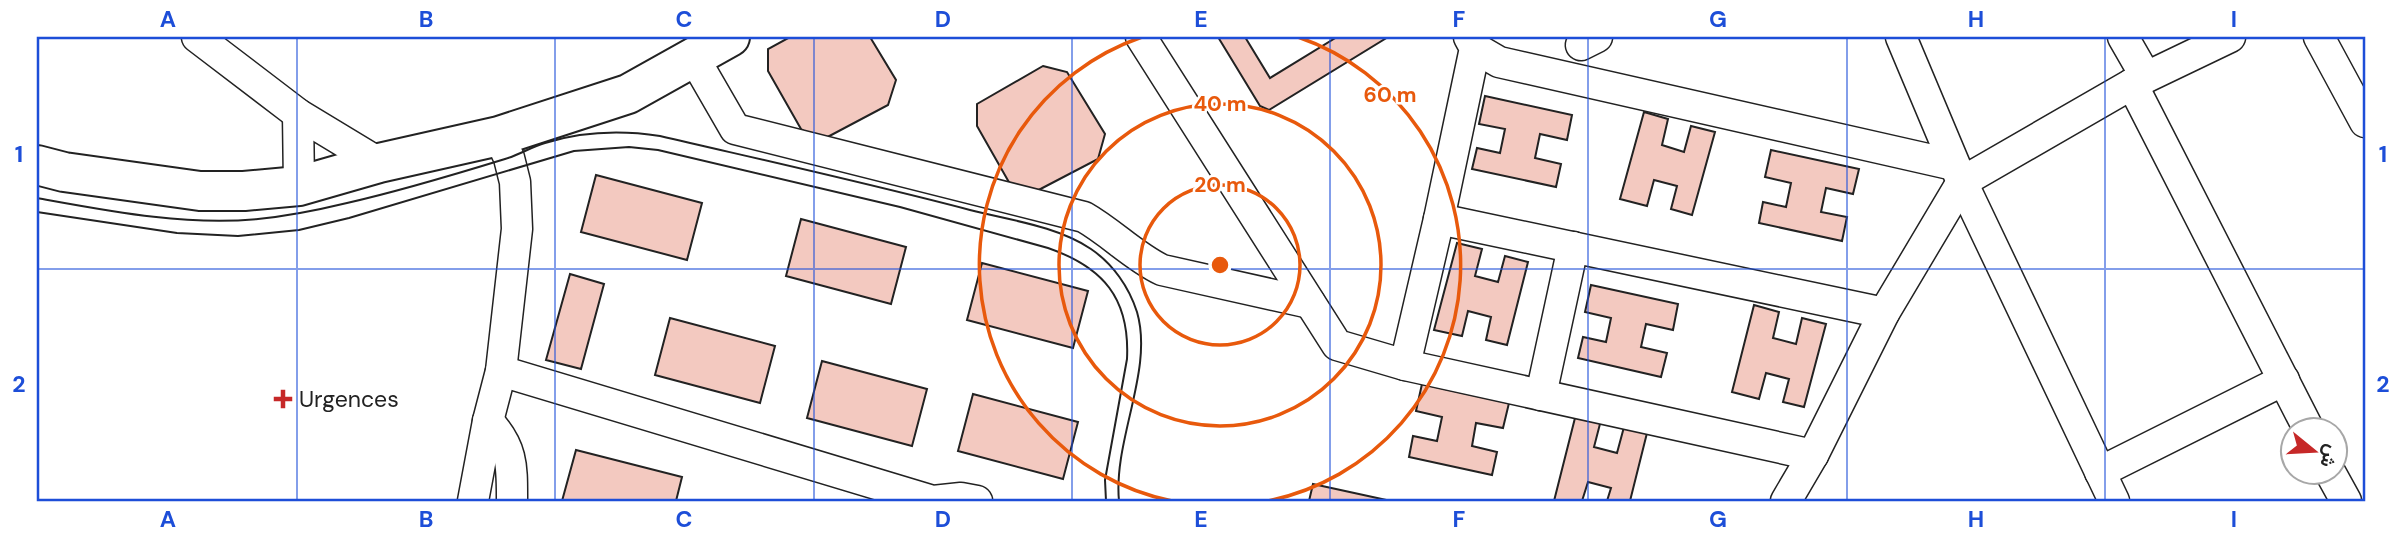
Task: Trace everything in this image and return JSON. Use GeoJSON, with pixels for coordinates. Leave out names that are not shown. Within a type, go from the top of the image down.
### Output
{"type":"FeatureCollection","features":[{"type":"Feature","properties":{"kind":"main road"},"geometry":{"type":"LineString","coordinates":[[37,165],[64,172],[200,191],[244,191],[299,186],[379,163],[515,130],[628,94],[685,48],[730,37]]}},
{"type":"Feature","properties":{"kind":"street"},"geometry":{"type":"LineString","coordinates":[[1141,37],[1337,345],[1405,365],[1813,455]]}},
{"type":"Feature","properties":{"kind":"street"},"geometry":{"type":"LineString","coordinates":[[1901,37],[1958,174],[2114,501]]}},
{"type":"Feature","properties":{"kind":"street"},"geometry":{"type":"LineString","coordinates":[[2123,37],[2139,80],[2302,416]]}},
{"type":"Feature","properties":{"kind":"street"},"geometry":{"type":"LineString","coordinates":[[1788,500],[1958,174],[2139,80],[2230,37]]}},
{"type":"Feature","properties":{"kind":"street"},"geometry":{"type":"LineString","coordinates":[[2319,37],[2365,122]]}},
{"type":"Feature","properties":{"kind":"street"},"geometry":{"type":"LineString","coordinates":[[211,40],[298,114],[379,163]]}},
{"type":"Feature","properties":{"kind":"street"},"geometry":{"type":"LineString","coordinates":[[1405,365],[1439,219],[1472,42],[1499,62],[1958,174]]}},
{"type":"Feature","properties":{"kind":"street"},"geometry":{"type":"LineString","coordinates":[[685,48],[735,129],[1084,217],[1103,228],[1142,261],[1162,270],[1310,303]]}},
{"type":"Feature","properties":{"kind":"street"},"geometry":{"type":"LineString","coordinates":[[298,114],[299,186]]}},
{"type":"Feature","properties":{"kind":"street"},"geometry":{"type":"LineString","coordinates":[[473,501],[488,421],[501,371],[517,229],[515,182],[509,158],[515,130]]}},
{"type":"Feature","properties":{"kind":"street"},"geometry":{"type":"LineString","coordinates":[[1439,219],[1884,313]]}},
{"type":"Feature","properties":{"kind":"street"},"geometry":{"type":"LineString","coordinates":[[1541,395],[1573,247]]}},
{"type":"Feature","properties":{"kind":"street"},"geometry":{"type":"LineString","coordinates":[[501,371],[871,492],[933,501],[961,498],[978,501]]}},
{"type":"Feature","properties":{"kind":"street"},"geometry":{"type":"LineString","coordinates":[[2100,472],[2284,380]]}},
{"type":"Feature","properties":{"kind":"street"},"geometry":{"type":"LineString","coordinates":[[488,421],[508,448],[512,464],[512,501]]}},
{"type":"Feature","properties":{"kind":"building"},"geometry":{"type":"Polygon","coordinates":[[[790,37],[870,37],[896,80],[888,105],[820,141],[801,129],[768,71],[768,49],[790,37]]]}},
{"type":"Feature","properties":{"kind":"building"},"geometry":{"type":"Polygon","coordinates":[[[1218,37],[1245,37],[1270,78],[1337,37],[1388,37],[1269,110],[1260,106],[1218,37]]]}},
{"type":"Feature","properties":{"kind":"building"},"geometry":{"type":"Polygon","coordinates":[[[1043,66],[1067,72],[1105,134],[1098,159],[1029,195],[1010,184],[977,126],[977,104],[1043,66]]]}},
{"type":"Feature","properties":{"kind":"building"},"geometry":{"type":"Polygon","coordinates":[[[1485,96],[1572,115],[1567,140],[1540,134],[1535,158],[1561,164],[1556,187],[1472,169],[1477,148],[1500,153],[1505,129],[1479,124],[1485,96]]]}},
{"type":"Feature","properties":{"kind":"building"},"geometry":{"type":"Polygon","coordinates":[[[1644,112],[1668,119],[1662,145],[1684,152],[1691,126],[1715,132],[1692,215],[1671,209],[1677,186],[1654,180],[1647,206],[1620,199],[1644,112]]]}},
{"type":"Feature","properties":{"kind":"building"},"geometry":{"type":"Polygon","coordinates":[[[1771,150],[1859,169],[1853,194],[1826,188],[1821,212],[1847,217],[1842,241],[1759,223],[1763,202],[1786,207],[1791,183],[1765,177],[1771,150]]]}},
{"type":"Feature","properties":{"kind":"building"},"geometry":{"type":"Polygon","coordinates":[[[596,175],[702,203],[687,260],[581,232],[596,175]]]}},
{"type":"Feature","properties":{"kind":"building"},"geometry":{"type":"Polygon","coordinates":[[[801,219],[906,247],[891,304],[786,276],[801,219]]]}},
{"type":"Feature","properties":{"kind":"building"},"geometry":{"type":"Polygon","coordinates":[[[1457,243],[1482,249],[1475,276],[1498,282],[1505,256],[1528,262],[1507,345],[1486,340],[1491,317],[1468,311],[1462,336],[1434,330],[1457,243]]]}},
{"type":"Feature","properties":{"kind":"building"},"geometry":{"type":"Polygon","coordinates":[[[982,263],[1088,291],[1073,348],[967,320],[982,263]]]}},
{"type":"Feature","properties":{"kind":"building"},"geometry":{"type":"Polygon","coordinates":[[[570,274],[604,284],[581,369],[546,360],[570,274]]]}},
{"type":"Feature","properties":{"kind":"building"},"geometry":{"type":"Polygon","coordinates":[[[1591,285],[1678,304],[1673,330],[1646,324],[1641,347],[1667,353],[1661,377],[1578,358],[1583,337],[1606,342],[1611,318],[1585,312],[1591,285]]]}},
{"type":"Feature","properties":{"kind":"building"},"geometry":{"type":"Polygon","coordinates":[[[1754,305],[1779,312],[1773,338],[1796,344],[1802,318],[1826,324],[1804,407],[1783,402],[1789,379],[1766,373],[1759,399],[1732,392],[1754,305]]]}},
{"type":"Feature","properties":{"kind":"building"},"geometry":{"type":"Polygon","coordinates":[[[670,318],[775,346],[760,403],[655,375],[670,318]]]}},
{"type":"Feature","properties":{"kind":"building"},"geometry":{"type":"Polygon","coordinates":[[[822,361],[927,389],[912,446],[807,418],[822,361]]]}},
{"type":"Feature","properties":{"kind":"building"},"geometry":{"type":"Polygon","coordinates":[[[1422,384],[1509,403],[1503,428],[1476,423],[1472,446],[1497,452],[1492,475],[1409,457],[1413,436],[1437,441],[1442,417],[1416,411],[1422,384]]]}},
{"type":"Feature","properties":{"kind":"building"},"geometry":{"type":"Polygon","coordinates":[[[973,394],[1078,422],[1063,479],[958,451],[973,394]]]}},
{"type":"Feature","properties":{"kind":"building"},"geometry":{"type":"Polygon","coordinates":[[[1576,414],[1601,420],[1594,447],[1617,453],[1624,427],[1647,433],[1630,501],[1607,501],[1611,488],[1588,482],[1582,501],[1554,501],[1576,414]]]}},
{"type":"Feature","properties":{"kind":"building"},"geometry":{"type":"Polygon","coordinates":[[[576,450],[682,477],[676,501],[562,501],[576,450]]]}},
{"type":"Feature","properties":{"kind":"building"},"geometry":{"type":"Polygon","coordinates":[[[1313,484],[1391,501],[1309,501],[1313,484]]]}},
{"type":"Feature","properties":{"kind":"tram line"},"geometry":{"type":"LineString","coordinates":[[37,198],[175,219],[230,221],[269,218],[325,208],[407,188],[505,159],[559,139],[616,132],[660,136],[1032,225],[1078,241],[1099,255],[1119,277],[1137,312],[1141,357],[1122,454],[1119,501]]}},
{"type":"Feature","properties":{"kind":"tram line"},"geometry":{"type":"LineString","coordinates":[[37,212],[177,233],[238,236],[299,230],[349,218],[574,151],[629,147],[658,150],[900,207],[1048,248],[1084,265],[1098,275],[1109,288],[1124,319],[1127,359],[1105,480],[1106,501]]}},
{"type":"Feature","properties":{"kind":"place","name":"Urgences"},"geometry":{"type":"Point","coordinates":[283,399]}}]}
